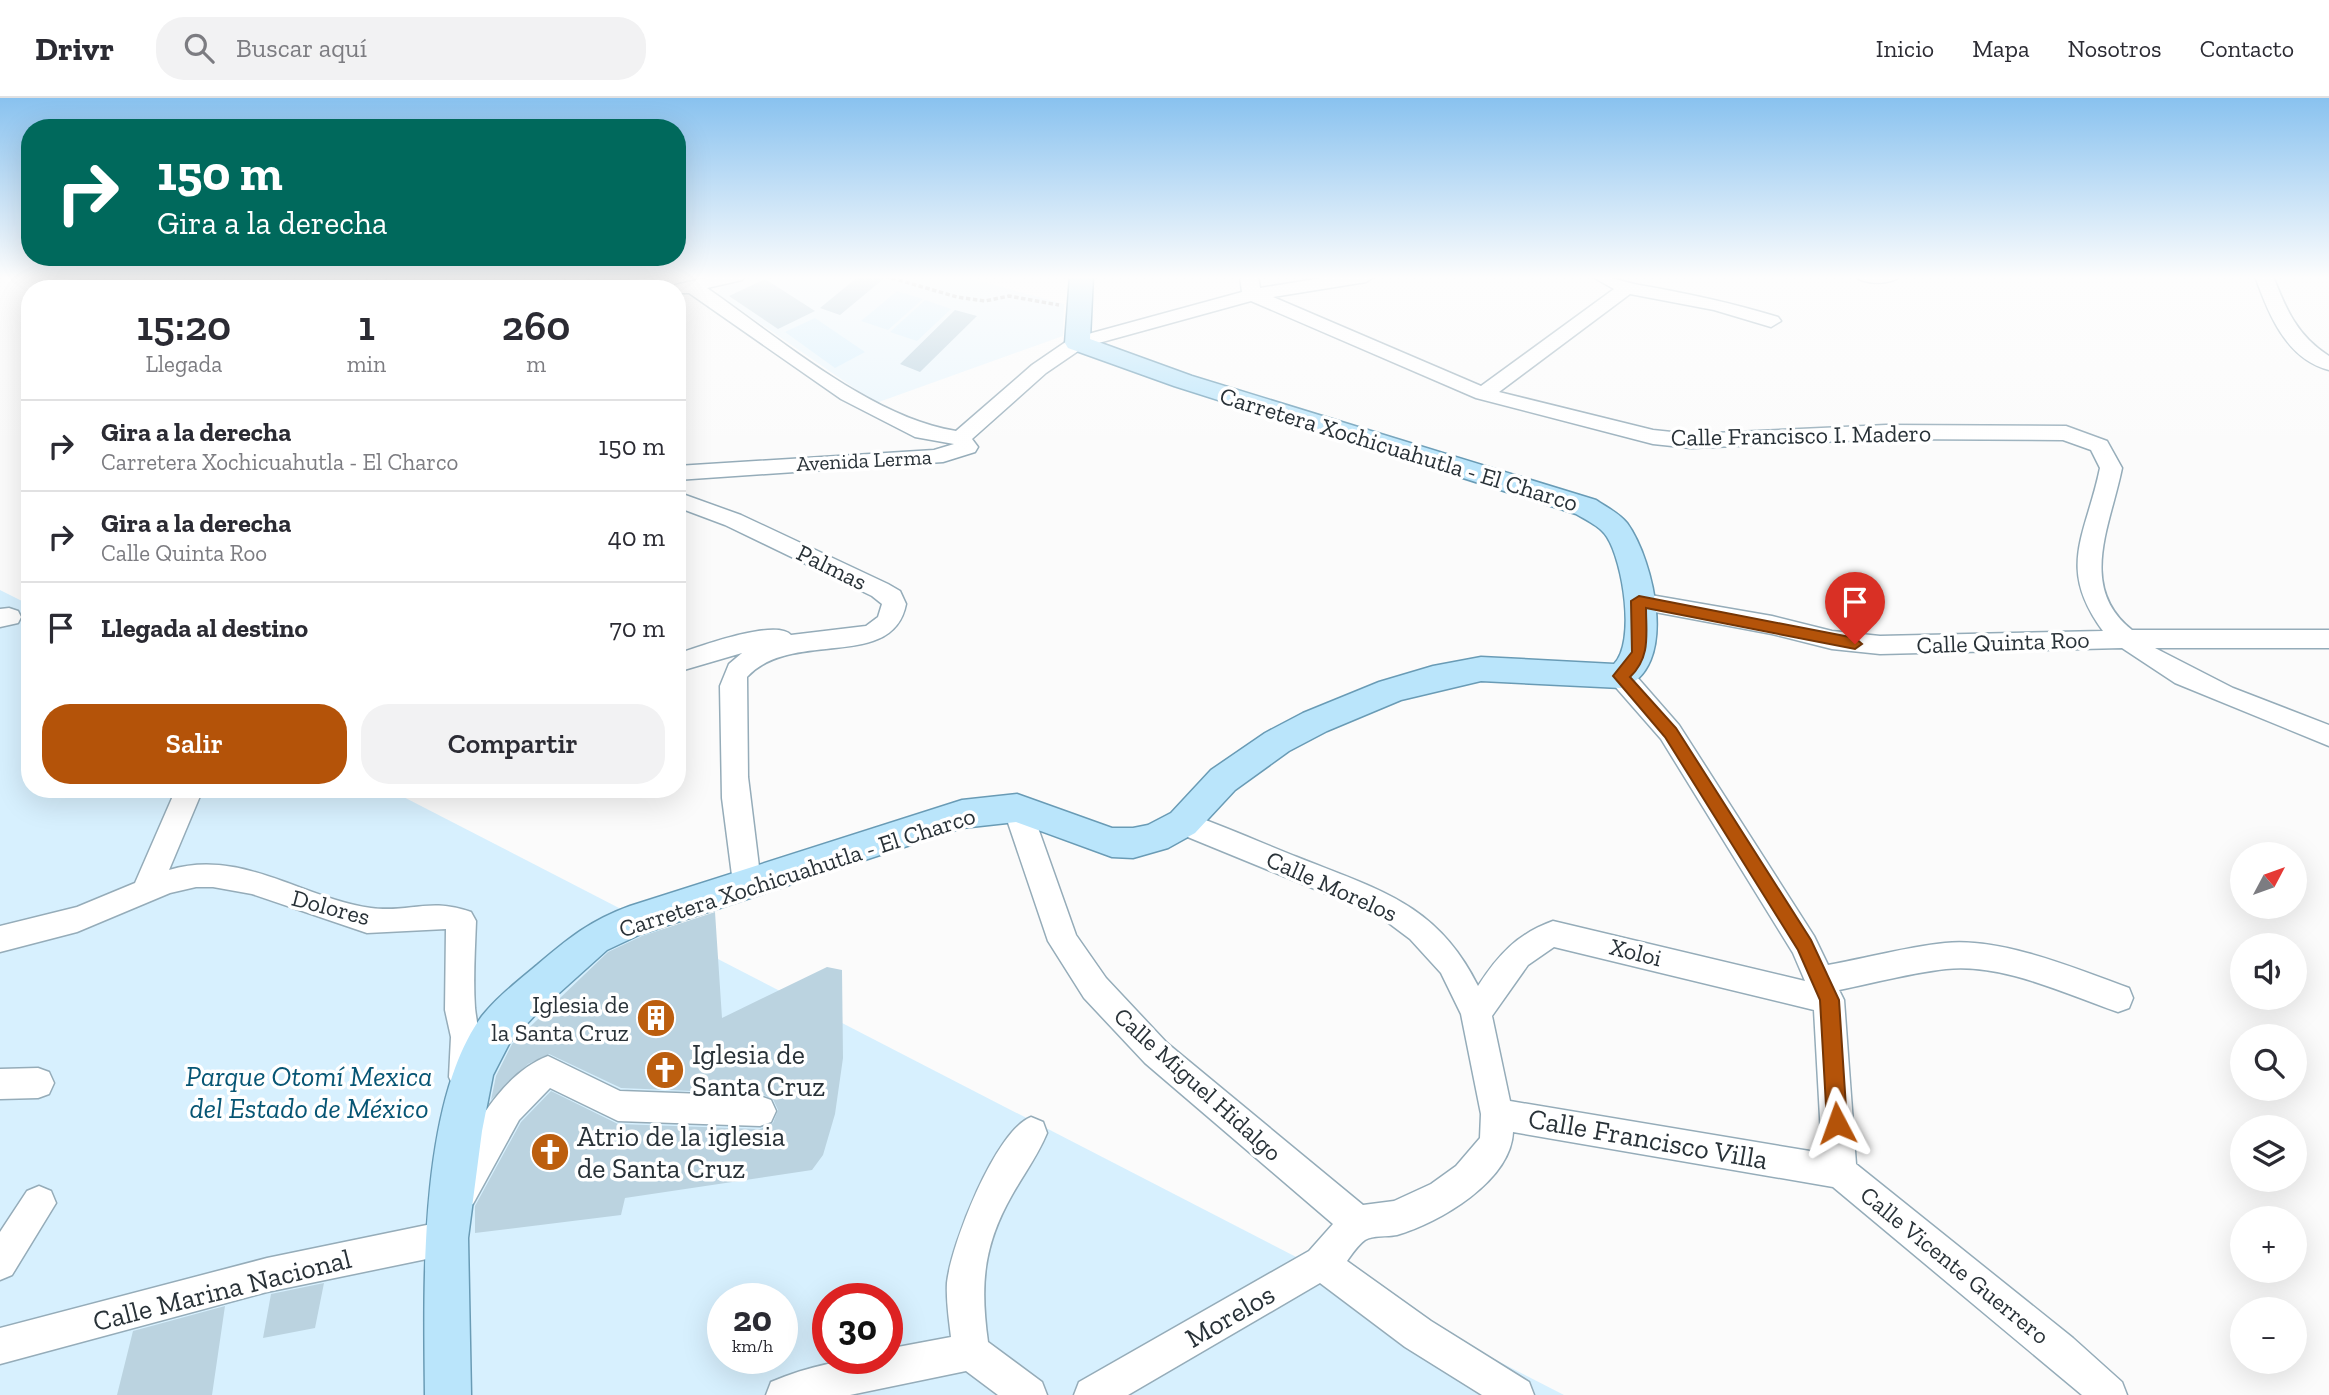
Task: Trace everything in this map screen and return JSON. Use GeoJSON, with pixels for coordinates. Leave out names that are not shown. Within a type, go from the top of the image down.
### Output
{"type":"FeatureCollection","features":[{"type":"Feature","properties":{"kind":"main road"},"geometry":{"type":"LineString","coordinates":[[1077,337],[1077,343]]}},
{"type":"Feature","properties":{"kind":"main road","name":"Carretera Xochicuahutla - El Charco"},"geometry":{"type":"LineString","coordinates":[[448,1395],[449,1224],[461,1131],[474,1072],[496,1029],[552,973],[594,939],[630,922],[962,814],[1017,808],[1112,842],[1133,843],[1156,838],[1183,823],[1223,780],[1277,742],[1315,722],[1390,691],[1446,675],[1481,670],[1621,676],[1634,663],[1639,652],[1639,601],[1622,540],[1610,523],[1586,507],[1183,381],[1077,343]]}},
{"type":"Feature","properties":{"kind":"street"},"geometry":{"type":"LineString","coordinates":[[759,337],[848,395],[922,432],[960,438]]}},
{"type":"Feature","properties":{"kind":"street","name":"Avenida Lerma"},"geometry":{"type":"LineString","coordinates":[[686,471],[935,457],[967,447],[960,438],[1039,369],[1077,343],[1096,337]]}},
{"type":"Feature","properties":{"kind":"street","name":"Calle Francisco I. Madero"},"geometry":{"type":"LineString","coordinates":[[1360,337],[1483,394],[1596,425],[1673,440],[1885,432],[2056,433],[2087,439],[2099,446],[2110,468],[2090,555],[2090,592],[2106,620],[2125,639]]}},
{"type":"Feature","properties":{"kind":"street"},"geometry":{"type":"LineString","coordinates":[[1483,394],[1561,337]]}},
{"type":"Feature","properties":{"kind":"street"},"geometry":{"type":"LineString","coordinates":[[2294,337],[2308,353],[2329,364]]}},
{"type":"Feature","properties":{"kind":"street","name":"Palmas"},"geometry":{"type":"LineString","coordinates":[[686,503],[745,526],[892,597],[894,604],[889,621],[872,635],[755,640],[686,660]]}},
{"type":"Feature","properties":{"kind":"street","name":"Calle Quinta Roo"},"geometry":{"type":"LineString","coordinates":[[1639,601],[1855,644],[2125,639],[2329,639]]}},
{"type":"Feature","properties":{"kind":"street","name":"Palmas"},"geometry":{"type":"LineString","coordinates":[[747,883],[736,821],[732,684],[739,668],[753,658],[819,639]]}},
{"type":"Feature","properties":{"kind":"street"},"geometry":{"type":"LineString","coordinates":[[2125,639],[2140,653],[2178,674],[2329,736]]}},
{"type":"Feature","properties":{"kind":"street","name":"Calle Vicente Guerrero"},"geometry":{"type":"LineString","coordinates":[[1621,676],[1670,732],[1804,945],[1825,990],[1840,1172],[2060,1351],[2109,1395]]}},
{"type":"Feature","properties":{"kind":"street"},"geometry":{"type":"LineString","coordinates":[[146,889],[186,798]]}},
{"type":"Feature","properties":{"kind":"street","name":"Calle Miguel Hidalgo"},"geometry":{"type":"LineString","coordinates":[[1017,808],[1063,941],[1095,988],[1156,1053],[1358,1223]]}},
{"type":"Feature","properties":{"kind":"street","name":"Calle Morelos"},"geometry":{"type":"LineString","coordinates":[[1183,823],[1388,906],[1420,930],[1452,964],[1476,1014],[1497,1114],[1496,1141],[1486,1159],[1468,1178],[1443,1196],[1395,1218],[1358,1223]]}},
{"type":"Feature","properties":{"kind":"street","name":"Dolores"},"geometry":{"type":"LineString","coordinates":[[0,939],[87,917],[146,889],[181,877],[213,876],[249,882],[368,920],[405,921],[435,916],[451,916],[461,920],[460,1010],[467,1037],[461,1131]]}},
{"type":"Feature","properties":{"kind":"street","name":"Xoloi"},"geometry":{"type":"LineString","coordinates":[[1476,1014],[1521,950],[1538,938],[1553,933],[1825,990]]}},
{"type":"Feature","properties":{"kind":"street"},"geometry":{"type":"LineString","coordinates":[[1825,990],[1947,956],[1967,956],[2011,964],[2118,998]]}},
{"type":"Feature","properties":{"kind":"street"},"geometry":{"type":"LineString","coordinates":[[449,1224],[505,1115],[527,1084],[548,1071],[618,1105],[760,1111]]}},
{"type":"Feature","properties":{"kind":"street"},"geometry":{"type":"LineString","coordinates":[[0,1084],[38,1083]]}},
{"type":"Feature","properties":{"kind":"street","name":"Calle Francisco Villa"},"geometry":{"type":"LineString","coordinates":[[1497,1114],[1840,1172]]}},
{"type":"Feature","properties":{"kind":"street"},"geometry":{"type":"LineString","coordinates":[[971,1352],[965,1284],[970,1252],[998,1186],[1031,1133]]}},
{"type":"Feature","properties":{"kind":"street"},"geometry":{"type":"LineString","coordinates":[[0,1264],[39,1203]]}},
{"type":"Feature","properties":{"kind":"street","name":"Morelos"},"geometry":{"type":"LineString","coordinates":[[1092,1395],[1321,1263],[1358,1223]]}},
{"type":"Feature","properties":{"kind":"street","name":"Calle Marina Nacional"},"geometry":{"type":"LineString","coordinates":[[0,1346],[449,1224]]}},
{"type":"Feature","properties":{"kind":"street"},"geometry":{"type":"LineString","coordinates":[[1321,1263],[1418,1334],[1516,1395]]}},
{"type":"Feature","properties":{"kind":"street"},"geometry":{"type":"LineString","coordinates":[[784,1395],[881,1368],[971,1352],[1029,1395]]}},
{"type":"Feature","properties":{"kind":"shaded area"},"geometry":{"type":"Polygon","coordinates":[[[779,337],[1062,337],[876,403],[779,337]]]}},
{"type":"Feature","properties":{"kind":"green space"},"geometry":{"type":"Polygon","coordinates":[[[791,337],[842,337],[865,352],[835,368],[791,337]]]}},
{"type":"Feature","properties":{"kind":"green space"},"geometry":{"type":"Polygon","coordinates":[[[904,337],[922,337],[917,341],[904,337]]]}},
{"type":"Feature","properties":{"kind":"green space","name":"Parque Otomí Mexica del Estado de México"},"geometry":{"type":"Polygon","coordinates":[[[0,590],[21,600],[21,798],[405,798],[1564,1395],[0,1395],[0,590]]]}},
{"type":"Feature","properties":{"kind":"building"},"geometry":{"type":"Polygon","coordinates":[[[928,337],[956,337],[920,372],[900,364],[928,337]]]}},
{"type":"Feature","properties":{"kind":"building","name":"Iglesia de Santa Cruz"},"geometry":{"type":"Polygon","coordinates":[[[715,912],[722,1018],[827,967],[842,970],[843,1058],[835,1114],[823,1155],[812,1170],[625,1198],[621,1215],[475,1233],[475,1206],[521,1122],[551,1091],[618,1124],[760,1129],[773,1123],[778,1110],[773,1099],[761,1094],[621,1088],[549,1054],[528,1064],[491,1100],[496,1076],[512,1044],[608,952],[642,936],[715,912]]]}},
{"type":"Feature","properties":{"kind":"building"},"geometry":{"type":"Polygon","coordinates":[[[324,1283],[315,1328],[263,1338],[271,1294],[324,1283]]]}},
{"type":"Feature","properties":{"kind":"building"},"geometry":{"type":"Polygon","coordinates":[[[225,1306],[212,1395],[117,1395],[133,1331],[225,1306]]]}},
{"type":"Feature","properties":{"kind":"place","name":"Iglesia de la Santa Cruz"},"geometry":{"type":"Point","coordinates":[656,1018]}},
{"type":"Feature","properties":{"kind":"place","name":"Iglesia de Santa Cruz"},"geometry":{"type":"Point","coordinates":[665,1070]}},
{"type":"Feature","properties":{"kind":"place","name":"Atrio de la iglesia de Santa Cruz"},"geometry":{"type":"Point","coordinates":[550,1152]}},
{"type":"Feature","properties":{"kind":"route"},"geometry":{"type":"LineString","coordinates":[[1837,1123],[1829,1000],[1804,945],[1670,732],[1621,676],[1634,663],[1639,652],[1639,601],[1772,625],[1855,644]]}}]}
